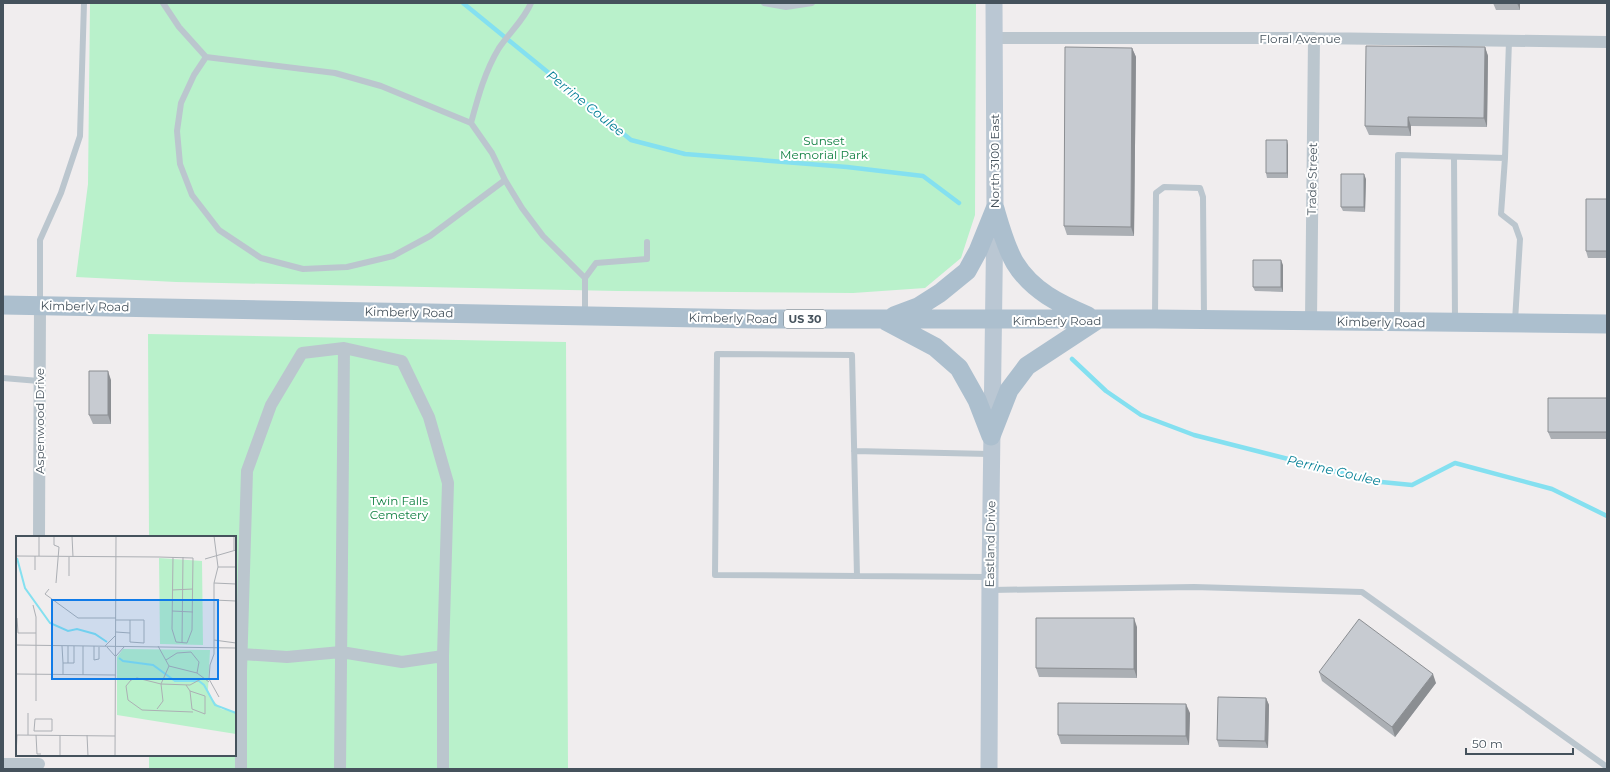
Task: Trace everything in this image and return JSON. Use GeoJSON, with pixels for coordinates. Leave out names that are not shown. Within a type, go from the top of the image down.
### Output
{"type":"FeatureCollection","features":[{"type":"Feature","properties":{"kind":"main road","name":"North 3100 East"},"geometry":{"type":"LineString","coordinates":[[992,319],[995,209],[994,3]]}},
{"type":"Feature","properties":{"kind":"main road"},"geometry":{"type":"LineString","coordinates":[[883,320],[918,307],[940,293],[967,271],[978,252],[995,209]]}},
{"type":"Feature","properties":{"kind":"main road"},"geometry":{"type":"LineString","coordinates":[[995,209],[1001,230],[1014,263],[1028,280],[1043,294],[1063,305],[1097,320]]}},
{"type":"Feature","properties":{"kind":"main road","name":"Kimberly Road"},"geometry":{"type":"LineString","coordinates":[[3,305],[883,320],[1155,319],[1607,324]]}},
{"type":"Feature","properties":{"kind":"main road","name":"Eastland Drive"},"geometry":{"type":"LineString","coordinates":[[989,769],[992,319]]}},
{"type":"Feature","properties":{"kind":"main road"},"geometry":{"type":"LineString","coordinates":[[883,320],[935,347],[959,368],[977,400],[992,445]]}},
{"type":"Feature","properties":{"kind":"main road"},"geometry":{"type":"LineString","coordinates":[[992,445],[1009,390],[1027,366],[1097,320]]}},
{"type":"Feature","properties":{"kind":"street","name":"Floral Avenue"},"geometry":{"type":"LineString","coordinates":[[993,38],[1314,38],[1607,42]]}},
{"type":"Feature","properties":{"kind":"street","name":"Trade Street"},"geometry":{"type":"LineString","coordinates":[[1311,321],[1314,38]]}},
{"type":"Feature","properties":{"kind":"street","name":"Aspenwood Drive"},"geometry":{"type":"LineString","coordinates":[[39,536],[40,305]]}},
{"type":"Feature","properties":{"kind":"street"},"geometry":{"type":"LineString","coordinates":[[340,769],[344,348]]}},
{"type":"Feature","properties":{"kind":"street"},"geometry":{"type":"LineString","coordinates":[[241,769],[242,654],[247,471],[271,405],[302,353],[344,348],[402,360],[429,417],[448,483],[443,656],[443,769]]}},
{"type":"Feature","properties":{"kind":"street"},"geometry":{"type":"LineString","coordinates":[[242,654],[286,657],[341,652],[402,662],[443,656]]}},
{"type":"Feature","properties":{"kind":"street"},"geometry":{"type":"LineString","coordinates":[[3,764],[39,763]]}},
{"type":"Feature","properties":{"kind":"lane"},"geometry":{"type":"LineString","coordinates":[[40,305],[40,240],[61,194],[80,136],[84,3]]}},
{"type":"Feature","properties":{"kind":"lane"},"geometry":{"type":"LineString","coordinates":[[163,3],[179,27],[206,57],[335,73],[381,86],[471,123],[492,153],[504,180],[522,208],[543,236],[585,278]]}},
{"type":"Feature","properties":{"kind":"lane"},"geometry":{"type":"LineString","coordinates":[[471,123],[484,80],[499,48],[516,28],[531,3]]}},
{"type":"Feature","properties":{"kind":"lane"},"geometry":{"type":"LineString","coordinates":[[764,3],[786,7],[812,3]]}},
{"type":"Feature","properties":{"kind":"lane"},"geometry":{"type":"LineString","coordinates":[[1509,40],[1505,158],[1501,214],[1515,225],[1520,239],[1515,323]]}},
{"type":"Feature","properties":{"kind":"lane"},"geometry":{"type":"LineString","coordinates":[[206,57],[194,75],[181,104],[177,131],[180,164],[192,195],[219,230],[261,258],[302,269],[347,267],[393,256],[430,236],[504,180]]}},
{"type":"Feature","properties":{"kind":"lane"},"geometry":{"type":"LineString","coordinates":[[1396,322],[1398,155],[1505,158]]}},
{"type":"Feature","properties":{"kind":"lane"},"geometry":{"type":"LineString","coordinates":[[1454,157],[1455,322]]}},
{"type":"Feature","properties":{"kind":"lane"},"geometry":{"type":"LineString","coordinates":[[1155,319],[1156,194],[1164,187],[1200,188],[1204,197],[1204,320]]}},
{"type":"Feature","properties":{"kind":"lane"},"geometry":{"type":"LineString","coordinates":[[586,315],[585,278],[596,263],[647,259],[647,242]]}},
{"type":"Feature","properties":{"kind":"lane"},"geometry":{"type":"LineString","coordinates":[[857,576],[852,355],[717,354],[715,575],[857,576],[990,584],[1194,587],[1362,592],[1607,767]]}},
{"type":"Feature","properties":{"kind":"lane"},"geometry":{"type":"LineString","coordinates":[[3,378],[39,381]]}},
{"type":"Feature","properties":{"kind":"lane"},"geometry":{"type":"LineString","coordinates":[[854,450],[992,445]]}},
{"type":"Feature","properties":{"kind":"green space","name":"Sunset Memorial Park"},"geometry":{"type":"Polygon","coordinates":[[[90,3],[976,3],[975,215],[961,258],[925,288],[853,293],[618,291],[176,282],[76,277],[88,184],[90,3]]]}},
{"type":"Feature","properties":{"kind":"green space","name":"Twin Falls Cemetery"},"geometry":{"type":"Polygon","coordinates":[[[148,334],[566,342],[568,769],[149,769],[149,756],[236,756],[236,536],[149,536],[148,334]]]}},
{"type":"Feature","properties":{"kind":"building"},"geometry":{"type":"Polygon","coordinates":[[[1366,46],[1485,47],[1484,118],[1408,117],[1408,127],[1365,126],[1366,46]]]}},
{"type":"Feature","properties":{"kind":"building"},"geometry":{"type":"Polygon","coordinates":[[[1065,47],[1132,48],[1131,227],[1064,226],[1065,47]]]}},
{"type":"Feature","properties":{"kind":"building"},"geometry":{"type":"Polygon","coordinates":[[[1266,140],[1287,140],[1287,173],[1266,173],[1266,140]]]}},
{"type":"Feature","properties":{"kind":"building"},"geometry":{"type":"Polygon","coordinates":[[[1341,174],[1364,174],[1364,207],[1341,207],[1341,174]]]}},
{"type":"Feature","properties":{"kind":"building"},"geometry":{"type":"Polygon","coordinates":[[[1586,199],[1607,199],[1607,251],[1586,251],[1586,199]]]}},
{"type":"Feature","properties":{"kind":"building"},"geometry":{"type":"Polygon","coordinates":[[[1253,260],[1281,260],[1281,287],[1253,287],[1253,260]]]}},
{"type":"Feature","properties":{"kind":"building"},"geometry":{"type":"Polygon","coordinates":[[[89,371],[108,371],[108,415],[89,415],[89,371]]]}},
{"type":"Feature","properties":{"kind":"building"},"geometry":{"type":"Polygon","coordinates":[[[1548,398],[1607,398],[1607,432],[1548,432],[1548,398]]]}},
{"type":"Feature","properties":{"kind":"building"},"geometry":{"type":"Polygon","coordinates":[[[1036,618],[1134,618],[1134,669],[1036,668],[1036,618]]]}},
{"type":"Feature","properties":{"kind":"building"},"geometry":{"type":"Polygon","coordinates":[[[1359,619],[1433,674],[1392,727],[1319,672],[1359,619]]]}},
{"type":"Feature","properties":{"kind":"building"},"geometry":{"type":"Polygon","coordinates":[[[1218,697],[1266,698],[1265,741],[1217,740],[1218,697]]]}},
{"type":"Feature","properties":{"kind":"building"},"geometry":{"type":"Polygon","coordinates":[[[1058,703],[1186,704],[1186,736],[1058,735],[1058,703]]]}},
{"type":"Feature","properties":{"kind":"waterway","name":"Perrine Coulee"},"geometry":{"type":"LineString","coordinates":[[463,3],[631,140],[685,154],[847,167],[923,176],[959,203]]}},
{"type":"Feature","properties":{"kind":"waterway","name":"Perrine Coulee"},"geometry":{"type":"LineString","coordinates":[[1072,359],[1106,391],[1141,415],[1194,435],[1371,481],[1412,485],[1455,463],[1552,489],[1607,516]]}}]}
